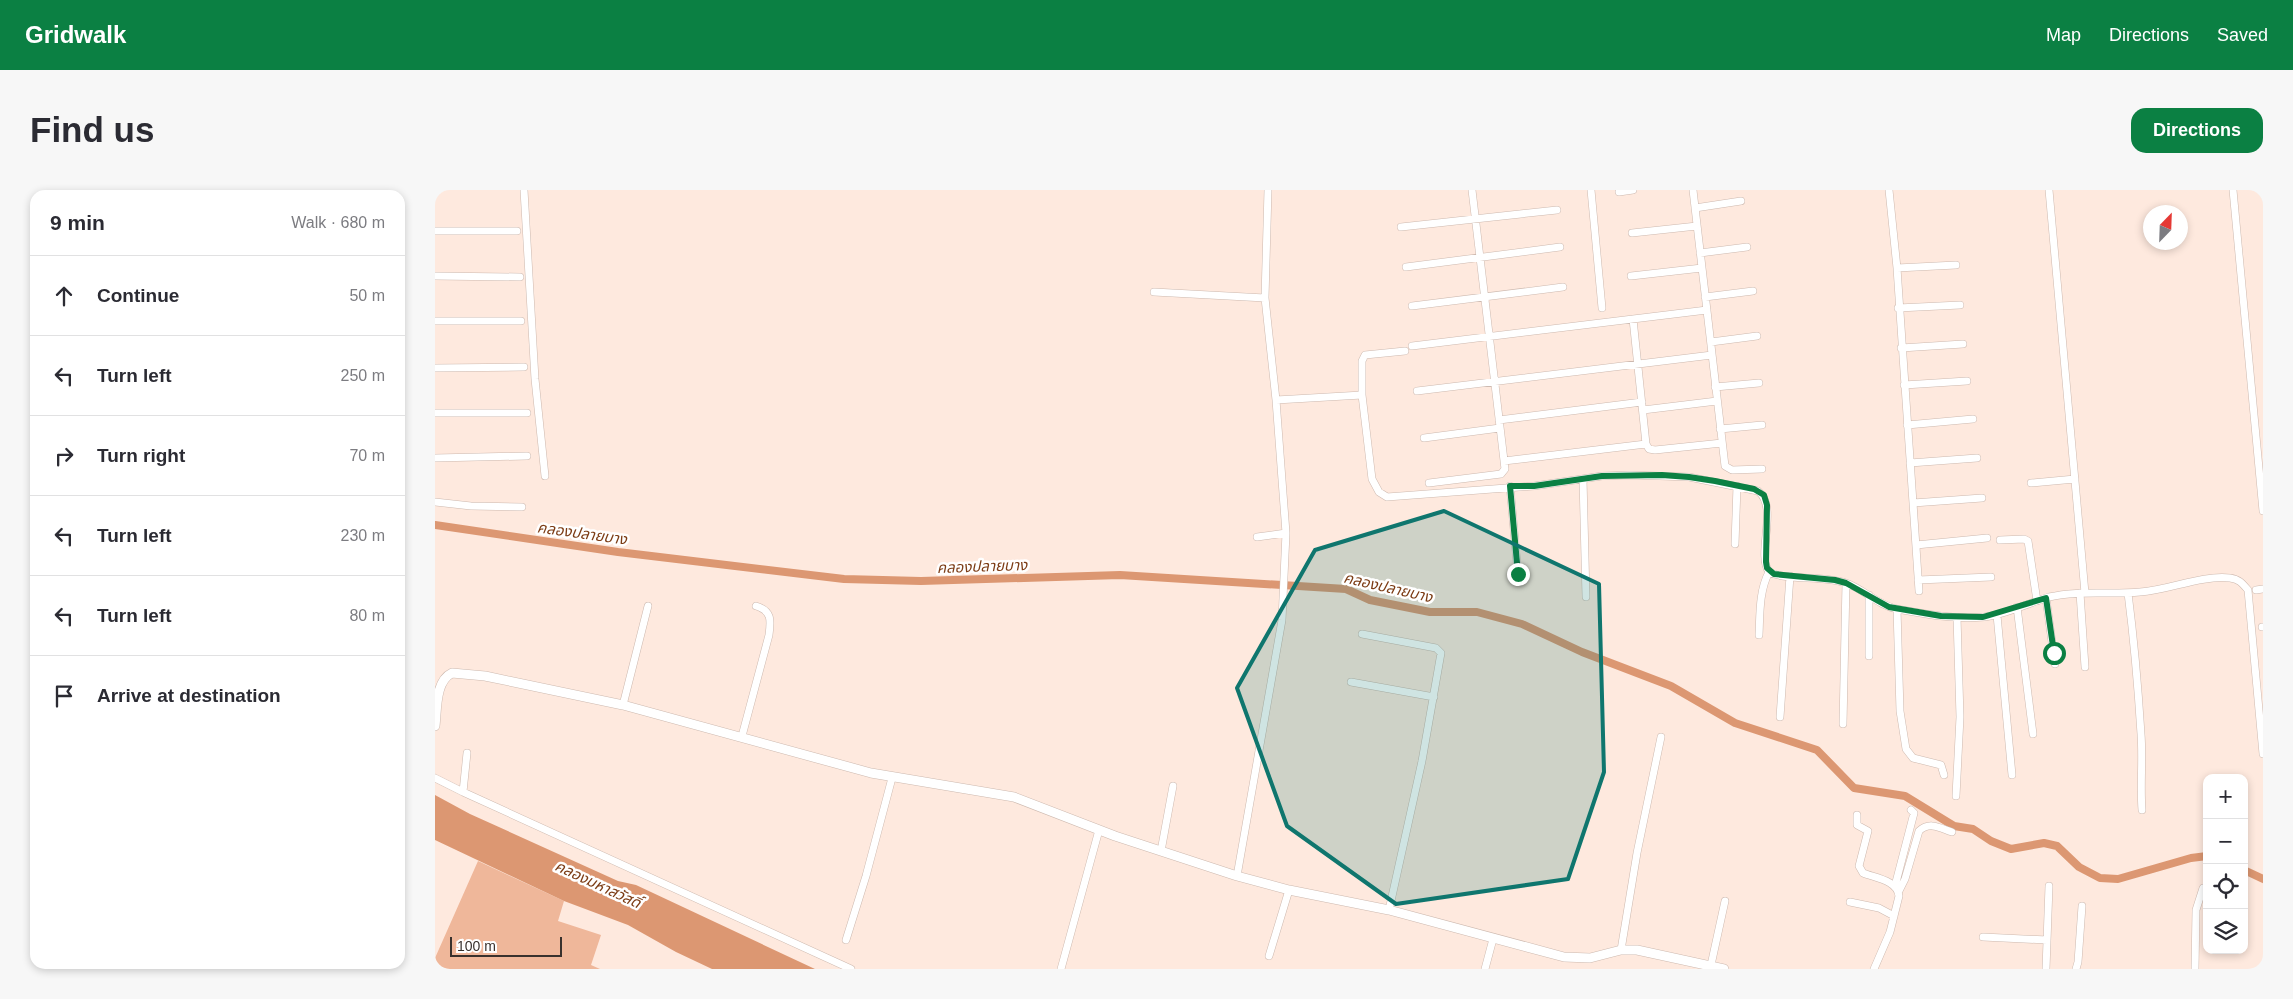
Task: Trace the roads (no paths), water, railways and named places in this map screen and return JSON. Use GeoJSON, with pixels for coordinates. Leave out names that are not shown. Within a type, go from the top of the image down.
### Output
{"type":"FeatureCollection","features":[{"type":"Feature","properties":{"kind":"street"},"geometry":{"type":"LineString","coordinates":[[524,190],[535,379],[545,476]]}},
{"type":"Feature","properties":{"kind":"street"},"geometry":{"type":"LineString","coordinates":[[1237,876],[1282,620],[1284,593],[1286,534],[1276,400],[1265,298],[1268,190]]}},
{"type":"Feature","properties":{"kind":"street"},"geometry":{"type":"LineString","coordinates":[[1429,483],[1501,474],[1505,469],[1472,190]]}},
{"type":"Feature","properties":{"kind":"street"},"geometry":{"type":"LineString","coordinates":[[1591,190],[1602,308]]}},
{"type":"Feature","properties":{"kind":"street"},"geometry":{"type":"LineString","coordinates":[[1619,192],[1633,190]]}},
{"type":"Feature","properties":{"kind":"street"},"geometry":{"type":"LineString","coordinates":[[1693,190],[1725,466],[1728,468],[1762,469]]}},
{"type":"Feature","properties":{"kind":"street"},"geometry":{"type":"LineString","coordinates":[[1889,190],[1897,268],[1898,308],[1919,590]]}},
{"type":"Feature","properties":{"kind":"street"},"geometry":{"type":"LineString","coordinates":[[2049,190],[2075,478],[2083,593],[2085,667]]}},
{"type":"Feature","properties":{"kind":"street"},"geometry":{"type":"LineString","coordinates":[[2233,190],[2263,511]]}},
{"type":"Feature","properties":{"kind":"street"},"geometry":{"type":"LineString","coordinates":[[1695,208],[1741,201]]}},
{"type":"Feature","properties":{"kind":"street"},"geometry":{"type":"LineString","coordinates":[[1401,228],[1557,210]]}},
{"type":"Feature","properties":{"kind":"street"},"geometry":{"type":"LineString","coordinates":[[1632,233],[1697,226]]}},
{"type":"Feature","properties":{"kind":"street"},"geometry":{"type":"LineString","coordinates":[[435,231],[517,231]]}},
{"type":"Feature","properties":{"kind":"street"},"geometry":{"type":"LineString","coordinates":[[1406,267],[1560,247]]}},
{"type":"Feature","properties":{"kind":"street"},"geometry":{"type":"LineString","coordinates":[[1700,253],[1747,247]]}},
{"type":"Feature","properties":{"kind":"street"},"geometry":{"type":"LineString","coordinates":[[1897,268],[1956,265]]}},
{"type":"Feature","properties":{"kind":"street"},"geometry":{"type":"LineString","coordinates":[[1631,276],[1702,268]]}},
{"type":"Feature","properties":{"kind":"street"},"geometry":{"type":"LineString","coordinates":[[435,276],[520,277]]}},
{"type":"Feature","properties":{"kind":"street"},"geometry":{"type":"LineString","coordinates":[[1411,306],[1563,287]]}},
{"type":"Feature","properties":{"kind":"street"},"geometry":{"type":"LineString","coordinates":[[1705,297],[1753,291]]}},
{"type":"Feature","properties":{"kind":"street"},"geometry":{"type":"LineString","coordinates":[[1154,292],[1265,298]]}},
{"type":"Feature","properties":{"kind":"street"},"geometry":{"type":"LineString","coordinates":[[1898,308],[1960,305]]}},
{"type":"Feature","properties":{"kind":"street"},"geometry":{"type":"LineString","coordinates":[[1412,346],[1707,310]]}},
{"type":"Feature","properties":{"kind":"street"},"geometry":{"type":"LineString","coordinates":[[1633,319],[1646,444],[1649,449],[1722,443]]}},
{"type":"Feature","properties":{"kind":"street"},"geometry":{"type":"LineString","coordinates":[[435,321],[521,321]]}},
{"type":"Feature","properties":{"kind":"street"},"geometry":{"type":"LineString","coordinates":[[1711,342],[1757,336]]}},
{"type":"Feature","properties":{"kind":"street"},"geometry":{"type":"LineString","coordinates":[[1901,348],[1963,344]]}},
{"type":"Feature","properties":{"kind":"street"},"geometry":{"type":"LineString","coordinates":[[1405,351],[1365,355],[1362,361],[1362,396],[1372,479],[1379,492],[1383,495],[1396,497],[1583,479],[1662,475],[1689,477],[1754,489],[1764,495],[1767,505],[1766,562],[1769,572],[1761,595],[1759,635]]}},
{"type":"Feature","properties":{"kind":"street"},"geometry":{"type":"LineString","coordinates":[[1417,391],[1712,355]]}},
{"type":"Feature","properties":{"kind":"street"},"geometry":{"type":"LineString","coordinates":[[435,368],[524,366]]}},
{"type":"Feature","properties":{"kind":"street"},"geometry":{"type":"LineString","coordinates":[[1904,385],[1967,381]]}},
{"type":"Feature","properties":{"kind":"street"},"geometry":{"type":"LineString","coordinates":[[1715,387],[1759,383]]}},
{"type":"Feature","properties":{"kind":"street"},"geometry":{"type":"LineString","coordinates":[[1276,400],[1362,396]]}},
{"type":"Feature","properties":{"kind":"street"},"geometry":{"type":"LineString","coordinates":[[1499,420],[1717,401]]}},
{"type":"Feature","properties":{"kind":"street"},"geometry":{"type":"LineString","coordinates":[[435,413],[527,413]]}},
{"type":"Feature","properties":{"kind":"street"},"geometry":{"type":"LineString","coordinates":[[1907,426],[1973,420]]}},
{"type":"Feature","properties":{"kind":"street"},"geometry":{"type":"LineString","coordinates":[[1720,429],[1762,425]]}},
{"type":"Feature","properties":{"kind":"street"},"geometry":{"type":"LineString","coordinates":[[1423,438],[1500,428]]}},
{"type":"Feature","properties":{"kind":"street"},"geometry":{"type":"LineString","coordinates":[[1504,461],[1646,444]]}},
{"type":"Feature","properties":{"kind":"street"},"geometry":{"type":"LineString","coordinates":[[435,458],[527,456]]}},
{"type":"Feature","properties":{"kind":"street"},"geometry":{"type":"LineString","coordinates":[[1910,463],[1977,458]]}},
{"type":"Feature","properties":{"kind":"street"},"geometry":{"type":"LineString","coordinates":[[2031,483],[2075,478]]}},
{"type":"Feature","properties":{"kind":"street"},"geometry":{"type":"LineString","coordinates":[[1583,479],[1587,597]]}},
{"type":"Feature","properties":{"kind":"street"},"geometry":{"type":"LineString","coordinates":[[1510,486],[1518,574]]}},
{"type":"Feature","properties":{"kind":"street"},"geometry":{"type":"LineString","coordinates":[[1735,544],[1737,486]]}},
{"type":"Feature","properties":{"kind":"street"},"geometry":{"type":"LineString","coordinates":[[1913,503],[1982,498]]}},
{"type":"Feature","properties":{"kind":"street"},"geometry":{"type":"LineString","coordinates":[[435,502],[471,506],[522,506]]}},
{"type":"Feature","properties":{"kind":"street"},"geometry":{"type":"LineString","coordinates":[[1257,537],[1286,534]]}},
{"type":"Feature","properties":{"kind":"street"},"geometry":{"type":"LineString","coordinates":[[1917,545],[1987,538]]}},
{"type":"Feature","properties":{"kind":"street"},"geometry":{"type":"LineString","coordinates":[[1999,540],[2024,539],[2028,541],[2037,601]]}},
{"type":"Feature","properties":{"kind":"street"},"geometry":{"type":"LineString","coordinates":[[1769,572],[1782,576],[1846,583],[1880,603],[1897,609],[1957,617],[1997,615],[2046,598],[2083,593],[2159,590],[2198,581],[2222,578],[2241,582],[2248,590],[2260,691],[2263,754]]}},
{"type":"Feature","properties":{"kind":"street"},"geometry":{"type":"LineString","coordinates":[[1781,717],[1790,576]]}},
{"type":"Feature","properties":{"kind":"street"},"geometry":{"type":"LineString","coordinates":[[1918,580],[1991,577]]}},
{"type":"Feature","properties":{"kind":"street"},"geometry":{"type":"LineString","coordinates":[[1843,724],[1846,583]]}},
{"type":"Feature","properties":{"kind":"street"},"geometry":{"type":"LineString","coordinates":[[2128,592],[2136,660],[2141,735],[2140,785],[2142,810]]}},
{"type":"Feature","properties":{"kind":"street"},"geometry":{"type":"LineString","coordinates":[[1869,595],[1869,656]]}},
{"type":"Feature","properties":{"kind":"street"},"geometry":{"type":"LineString","coordinates":[[2046,598],[2055,664]]}},
{"type":"Feature","properties":{"kind":"street"},"geometry":{"type":"LineString","coordinates":[[623,705],[648,606]]}},
{"type":"Feature","properties":{"kind":"street"},"geometry":{"type":"LineString","coordinates":[[741,736],[771,624],[768,612],[756,606]]}},
{"type":"Feature","properties":{"kind":"street"},"geometry":{"type":"LineString","coordinates":[[2017,607],[2033,734]]}},
{"type":"Feature","properties":{"kind":"street"},"geometry":{"type":"LineString","coordinates":[[1897,609],[1900,711],[1906,749],[1913,758],[1941,765],[1944,775]]}},
{"type":"Feature","properties":{"kind":"street"},"geometry":{"type":"LineString","coordinates":[[1997,615],[2011,775]]}},
{"type":"Feature","properties":{"kind":"street"},"geometry":{"type":"LineString","coordinates":[[1955,796],[1960,717],[1957,617]]}},
{"type":"Feature","properties":{"kind":"street"},"geometry":{"type":"LineString","coordinates":[[1362,634],[1440,650],[1441,658],[1389,910]]}},
{"type":"Feature","properties":{"kind":"street"},"geometry":{"type":"LineString","coordinates":[[435,726],[441,684],[447,675],[452,673],[485,676],[623,705],[891,778],[1014,797],[1099,830],[1237,876],[1289,890],[1389,910],[1493,939],[1571,958],[1590,958],[1621,950],[1637,950],[1724,969]]}},
{"type":"Feature","properties":{"kind":"street"},"geometry":{"type":"LineString","coordinates":[[1351,682],[1433,696]]}},
{"type":"Feature","properties":{"kind":"street"},"geometry":{"type":"LineString","coordinates":[[1621,950],[1637,853],[1661,737]]}},
{"type":"Feature","properties":{"kind":"street"},"geometry":{"type":"LineString","coordinates":[[463,792],[467,753]]}},
{"type":"Feature","properties":{"kind":"street"},"geometry":{"type":"LineString","coordinates":[[435,778],[851,969]]}},
{"type":"Feature","properties":{"kind":"street"},"geometry":{"type":"LineString","coordinates":[[846,940],[866,876],[891,778]]}},
{"type":"Feature","properties":{"kind":"street"},"geometry":{"type":"LineString","coordinates":[[1161,851],[1173,786]]}},
{"type":"Feature","properties":{"kind":"street"},"geometry":{"type":"LineString","coordinates":[[1874,969],[1894,916],[1897,889],[1914,814],[1911,810]]}},
{"type":"Feature","properties":{"kind":"street"},"geometry":{"type":"LineString","coordinates":[[1857,815],[1857,825],[1868,831],[1859,866],[1860,870],[1897,889]]}},
{"type":"Feature","properties":{"kind":"street"},"geometry":{"type":"LineString","coordinates":[[1897,889],[1905,879],[1919,831],[1924,827],[1933,825],[1952,832]]}},
{"type":"Feature","properties":{"kind":"street"},"geometry":{"type":"LineString","coordinates":[[1061,969],[1099,830]]}},
{"type":"Feature","properties":{"kind":"street"},"geometry":{"type":"LineString","coordinates":[[2046,969],[2049,886]]}},
{"type":"Feature","properties":{"kind":"street"},"geometry":{"type":"LineString","coordinates":[[2195,969],[2196,910],[2203,888]]}},
{"type":"Feature","properties":{"kind":"street"},"geometry":{"type":"LineString","coordinates":[[1269,956],[1289,890]]}},
{"type":"Feature","properties":{"kind":"street"},"geometry":{"type":"LineString","coordinates":[[1711,965],[1725,901]]}},
{"type":"Feature","properties":{"kind":"street"},"geometry":{"type":"LineString","coordinates":[[1850,902],[1879,908],[1894,916]]}},
{"type":"Feature","properties":{"kind":"street"},"geometry":{"type":"LineString","coordinates":[[2076,969],[2083,906]]}},
{"type":"Feature","properties":{"kind":"street"},"geometry":{"type":"LineString","coordinates":[[1983,937],[2047,940]]}},
{"type":"Feature","properties":{"kind":"street"},"geometry":{"type":"LineString","coordinates":[[1485,969],[1493,939]]}},
{"type":"Feature","properties":{"kind":"water","name":"คลองมหาสวัสดิ์"},"geometry":{"type":"Polygon","coordinates":[[[435,795],[470,814],[618,881],[636,885],[815,969],[712,969],[676,952],[628,925],[564,901],[435,840],[435,795]]]}},
{"type":"Feature","properties":{"kind":"waterway","name":"คลองปลายบาง"},"geometry":{"type":"LineString","coordinates":[[435,525],[618,552],[844,579],[921,581],[1120,575],[1346,589],[1370,600],[1430,612],[1477,612],[1522,624],[1582,652],[1671,686],[1735,723],[1817,750],[1854,788],[1905,796],[1954,826],[1973,829],[1991,841],[2011,849],[2044,843],[2057,846],[2079,867],[2100,878],[2118,879],[2191,858],[2203,856]]}},
{"type":"Feature","properties":{"kind":"waterway","name":"คลองปลายบาง"},"geometry":{"type":"LineString","coordinates":[[2248,872],[2263,879]]}}]}
